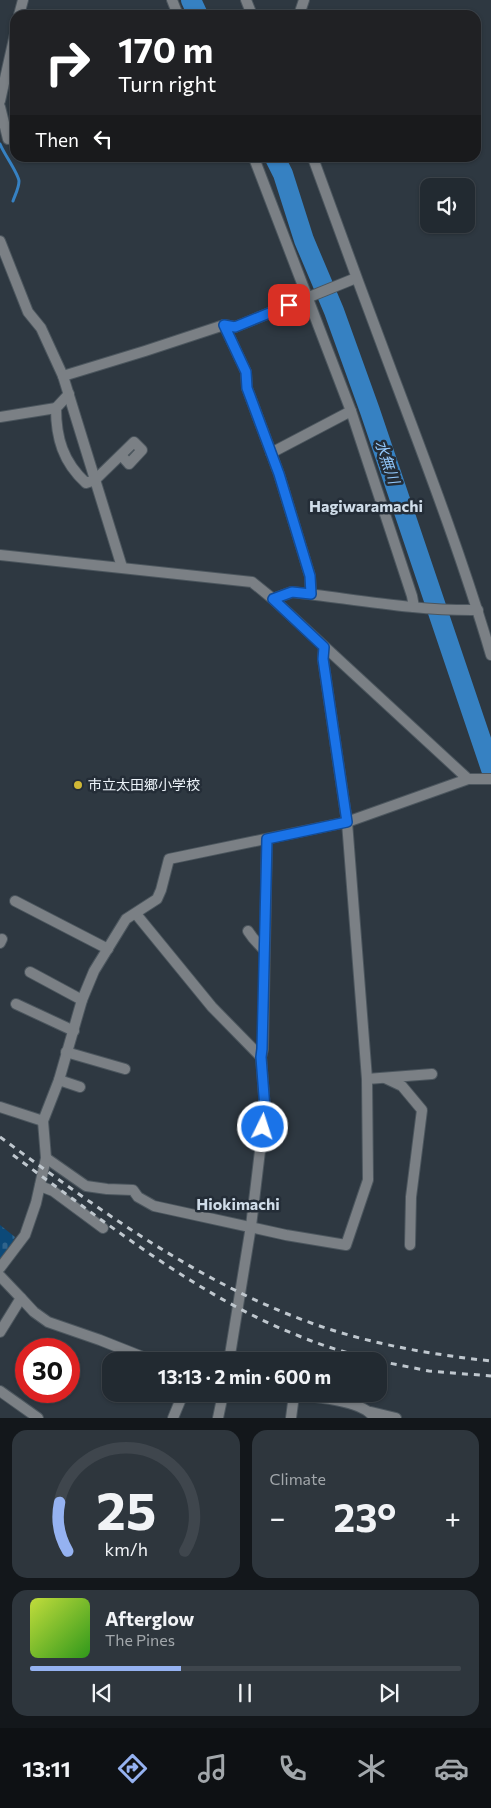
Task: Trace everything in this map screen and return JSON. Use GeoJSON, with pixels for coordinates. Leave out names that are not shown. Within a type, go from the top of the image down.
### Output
{"type":"FeatureCollection","features":[{"type":"Feature","properties":{"kind":"street"},"geometry":{"type":"LineString","coordinates":[[0,101],[10,56]]}},
{"type":"Feature","properties":{"kind":"street"},"geometry":{"type":"LineString","coordinates":[[0,107],[8,139]]}},
{"type":"Feature","properties":{"kind":"street"},"geometry":{"type":"LineString","coordinates":[[256,162],[351,410],[412,596],[418,607]]}},
{"type":"Feature","properties":{"kind":"street"},"geometry":{"type":"LineString","coordinates":[[314,162],[446,517],[478,610],[491,655]]}},
{"type":"Feature","properties":{"kind":"street"},"geometry":{"type":"LineString","coordinates":[[0,241],[28,312],[41,328],[63,376],[122,567]]}},
{"type":"Feature","properties":{"kind":"street"},"geometry":{"type":"LineString","coordinates":[[63,376],[224,325],[235,327],[356,278]]}},
{"type":"Feature","properties":{"kind":"street"},"geometry":{"type":"LineString","coordinates":[[224,325],[246,372],[247,388],[279,474],[310,576],[311,594]]}},
{"type":"Feature","properties":{"kind":"street"},"geometry":{"type":"LineString","coordinates":[[0,417],[56,408],[69,394]]}},
{"type":"Feature","properties":{"kind":"street"},"geometry":{"type":"LineString","coordinates":[[56,408],[56,428],[68,462],[86,483],[95,480],[121,455]]}},
{"type":"Feature","properties":{"kind":"street"},"geometry":{"type":"LineString","coordinates":[[271,452],[351,410]]}},
{"type":"Feature","properties":{"kind":"street"},"geometry":{"type":"LineString","coordinates":[[0,554],[252,582],[273,599],[468,779]]}},
{"type":"Feature","properties":{"kind":"street"},"geometry":{"type":"LineString","coordinates":[[273,599],[292,592],[418,607],[478,610]]}},
{"type":"Feature","properties":{"kind":"street"},"geometry":{"type":"LineString","coordinates":[[46,1158],[86,1186],[133,1190],[138,1197],[154,1206],[286,1235],[346,1245],[368,1180],[367,1079],[347,822],[323,659],[324,647]]}},
{"type":"Feature","properties":{"kind":"street"},"geometry":{"type":"LineString","coordinates":[[0,1268],[25,1235],[36,1203],[46,1158],[43,1121],[59,1080],[82,1000],[94,971],[126,919],[156,899],[161,890],[169,859],[347,822],[468,779],[486,779]]}},
{"type":"Feature","properties":{"kind":"street"},"geometry":{"type":"LineString","coordinates":[[230,1352],[251,1226],[265,1109],[261,1057],[267,839]]}},
{"type":"Feature","properties":{"kind":"street"},"geometry":{"type":"LineString","coordinates":[[15,901],[108,949]]}},
{"type":"Feature","properties":{"kind":"street"},"geometry":{"type":"LineString","coordinates":[[136,914],[212,1007],[261,1057]]}},
{"type":"Feature","properties":{"kind":"street"},"geometry":{"type":"LineString","coordinates":[[248,930],[264,950]]}},
{"type":"Feature","properties":{"kind":"street"},"geometry":{"type":"LineString","coordinates":[[30,972],[82,1000]]}},
{"type":"Feature","properties":{"kind":"street"},"geometry":{"type":"LineString","coordinates":[[16,1004],[74,1031]]}},
{"type":"Feature","properties":{"kind":"street"},"geometry":{"type":"LineString","coordinates":[[66,1052],[125,1069]]}},
{"type":"Feature","properties":{"kind":"street"},"geometry":{"type":"LineString","coordinates":[[367,1079],[432,1074]]}},
{"type":"Feature","properties":{"kind":"street"},"geometry":{"type":"LineString","coordinates":[[385,1078],[402,1086],[422,1110],[411,1197],[410,1244]]}},
{"type":"Feature","properties":{"kind":"street"},"geometry":{"type":"LineString","coordinates":[[59,1080],[80,1087]]}},
{"type":"Feature","properties":{"kind":"street"},"geometry":{"type":"LineString","coordinates":[[0,1107],[43,1121]]}},
{"type":"Feature","properties":{"kind":"street"},"geometry":{"type":"LineString","coordinates":[[40,1186],[53,1191],[103,1228]]}},
{"type":"Feature","properties":{"kind":"street"},"geometry":{"type":"LineString","coordinates":[[0,1276],[34,1312],[48,1322],[130,1352]]}},
{"type":"Feature","properties":{"kind":"street"},"geometry":{"type":"LineString","coordinates":[[0,1332],[21,1298]]}},
{"type":"Feature","properties":{"kind":"street"},"geometry":{"type":"LineString","coordinates":[[0,1391],[38,1418]]}},
{"type":"Feature","properties":{"kind":"street"},"geometry":{"type":"LineString","coordinates":[[173,1418],[180,1402]]}},
{"type":"Feature","properties":{"kind":"street"},"geometry":{"type":"LineString","coordinates":[[218,1418],[221,1402]]}},
{"type":"Feature","properties":{"kind":"street"},"geometry":{"type":"LineString","coordinates":[[291,1418],[293,1402]]}},
{"type":"Feature","properties":{"kind":"street"},"geometry":{"type":"LineString","coordinates":[[344,1402],[372,1415],[396,1418]]}},
{"type":"Feature","properties":{"kind":"green space"},"geometry":{"type":"Polygon","coordinates":[[[0,1225],[15,1237],[7,1253],[0,1259],[0,1225]]]}},
{"type":"Feature","properties":{"kind":"waterway","name":"水無川"},"geometry":{"type":"LineString","coordinates":[[191,0],[196,10]]}},
{"type":"Feature","properties":{"kind":"waterway"},"geometry":{"type":"LineString","coordinates":[[0,144],[19,181],[13,201]]}},
{"type":"Feature","properties":{"kind":"waterway","name":"水無川"},"geometry":{"type":"LineString","coordinates":[[277,162],[283,174],[304,240],[334,311],[370,411],[491,769]]}},
{"type":"Feature","properties":{"kind":"railway"},"geometry":{"type":"LineString","coordinates":[[0,1137],[109,1215],[146,1239],[222,1284],[262,1303],[326,1328],[372,1341],[419,1351],[491,1361]]}},
{"type":"Feature","properties":{"kind":"railway"},"geometry":{"type":"LineString","coordinates":[[13,1155],[144,1250],[219,1297],[272,1324],[309,1340],[345,1352]]}},
{"type":"Feature","properties":{"kind":"railway"},"geometry":{"type":"LineString","coordinates":[[387,1363],[429,1371],[491,1376]]}},
{"type":"Feature","properties":{"kind":"place","name":"市立太田郷小学校"},"geometry":{"type":"Point","coordinates":[78,785]}},
{"type":"Feature","properties":{"kind":"district","name":"Hagiwaramachi"},"geometry":{"type":"Point","coordinates":[366,506]}},
{"type":"Feature","properties":{"kind":"district","name":"Hiokimachi"},"geometry":{"type":"Point","coordinates":[238,1204]}},
{"type":"Feature","properties":{"kind":"route"},"geometry":{"type":"LineString","coordinates":[[263,1127],[265,1109],[261,1057],[267,839],[347,822],[323,659],[324,647],[273,599],[292,592],[311,594],[310,576],[279,474],[247,388],[246,372],[224,325],[235,327],[289,305]]}}]}
